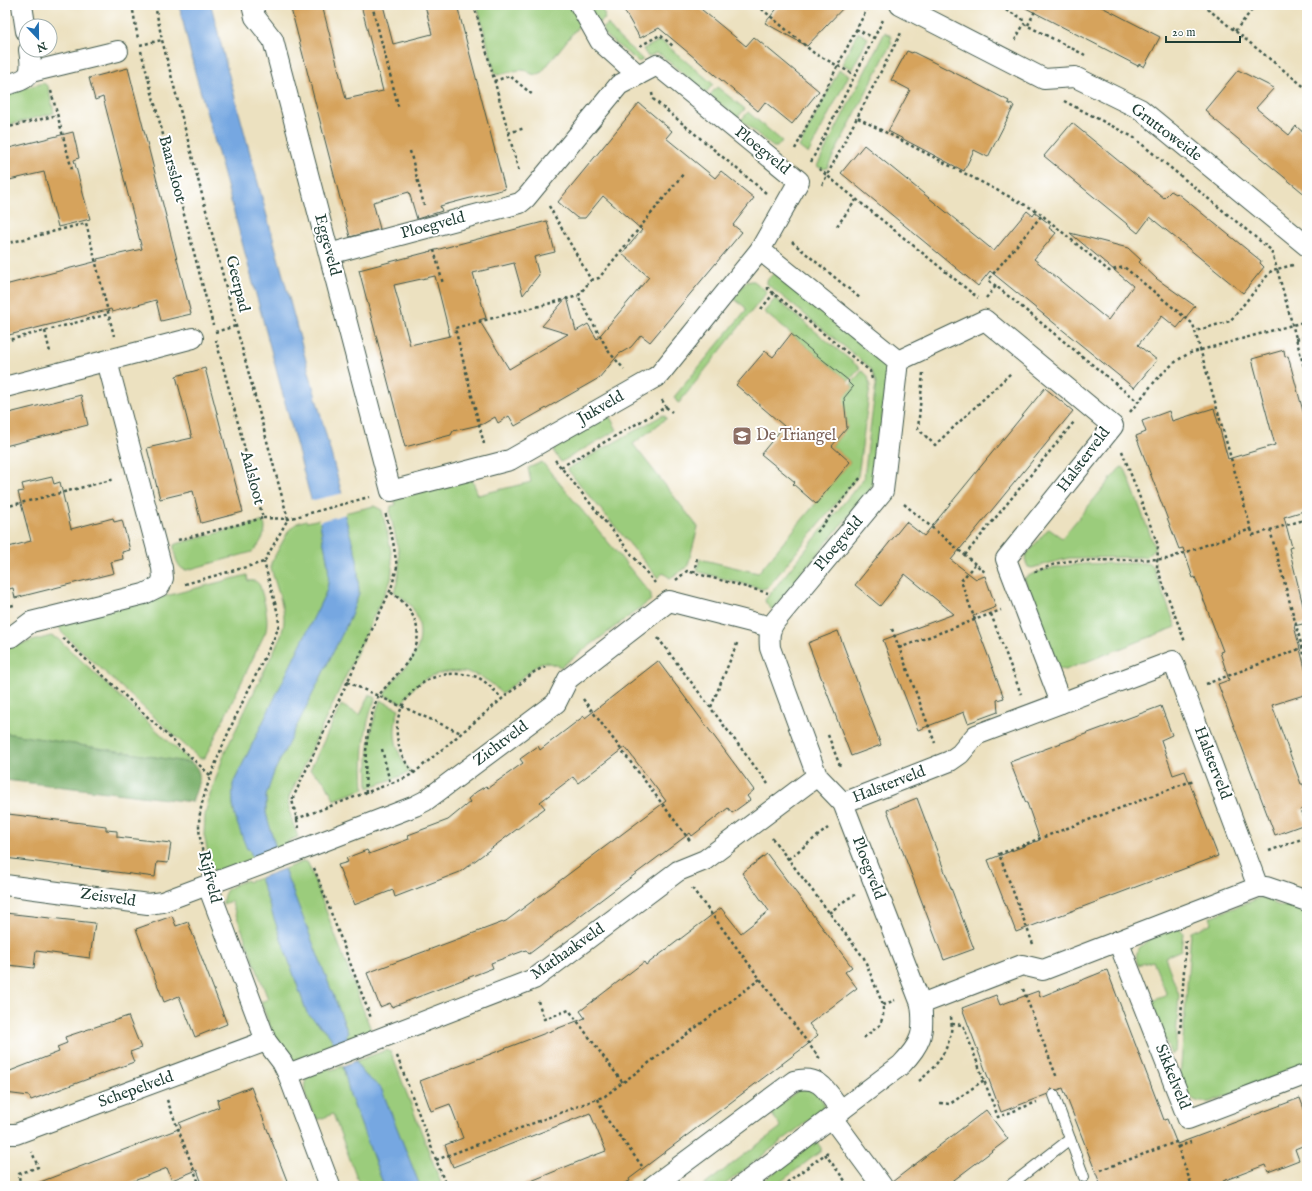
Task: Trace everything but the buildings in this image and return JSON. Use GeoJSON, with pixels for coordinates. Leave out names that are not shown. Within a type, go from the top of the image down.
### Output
{"type":"FeatureCollection","features":[{"type":"Feature","properties":{"kind":"street"},"geometry":{"type":"LineString","coordinates":[[22,5],[24,18]]}},
{"type":"Feature","properties":{"kind":"street","name":"Eggeveld"},"geometry":{"type":"LineString","coordinates":[[252,5],[255,18],[273,40],[329,254],[387,499]]}},
{"type":"Feature","properties":{"kind":"street","name":"Ploegveld"},"geometry":{"type":"LineString","coordinates":[[580,5],[600,41],[644,72]]}},
{"type":"Feature","properties":{"kind":"street","name":"Gruttoweide"},"geometry":{"type":"LineString","coordinates":[[906,8],[1044,79],[1075,77],[1140,109],[1307,246]]}},
{"type":"Feature","properties":{"kind":"street"},"geometry":{"type":"LineString","coordinates":[[5,85],[18,82],[38,70],[118,51]]}},
{"type":"Feature","properties":{"kind":"street"},"geometry":{"type":"LineString","coordinates":[[31,58],[32,65],[38,70]]}},
{"type":"Feature","properties":{"kind":"street","name":"Ploegveld"},"geometry":{"type":"LineString","coordinates":[[329,254],[520,202],[526,198],[619,85],[657,65],[799,182],[760,250]]}},
{"type":"Feature","properties":{"kind":"street"},"geometry":{"type":"LineString","coordinates":[[760,250],[898,361]]}},
{"type":"Feature","properties":{"kind":"street","name":"Jukveld"},"geometry":{"type":"LineString","coordinates":[[387,499],[510,460],[643,385],[658,375],[760,250]]}},
{"type":"Feature","properties":{"kind":"street","name":"Halsterveld"},"geometry":{"type":"LineString","coordinates":[[898,361],[985,320],[1113,426],[1006,559],[1060,703]]}},
{"type":"Feature","properties":{"kind":"street"},"geometry":{"type":"LineString","coordinates":[[5,387],[193,338]]}},
{"type":"Feature","properties":{"kind":"street"},"geometry":{"type":"LineString","coordinates":[[5,638],[11,637],[31,622],[144,594],[160,586],[163,578],[162,568],[137,473],[113,359]]}},
{"type":"Feature","properties":{"kind":"street","name":"Ploegveld"},"geometry":{"type":"LineString","coordinates":[[741,1186],[901,1065],[913,1052],[921,1037],[923,1021],[921,1004],[843,803],[816,776],[770,648],[769,637],[771,627],[883,491],[898,361]]}},
{"type":"Feature","properties":{"kind":"street"},"geometry":{"type":"LineString","coordinates":[[665,596],[771,627]]}},
{"type":"Feature","properties":{"kind":"street","name":"Zichtveld"},"geometry":{"type":"LineString","coordinates":[[208,886],[416,806],[425,801],[556,703],[561,673],[645,619],[665,596]]}},
{"type":"Feature","properties":{"kind":"street","name":"Halsterveld"},"geometry":{"type":"LineString","coordinates":[[843,803],[950,761],[960,754],[976,735],[1174,661],[1258,887]]}},
{"type":"Feature","properties":{"kind":"street","name":"Mathaakveld"},"geometry":{"type":"LineString","coordinates":[[288,1074],[327,1060],[540,975],[678,870],[705,860],[816,776]]}},
{"type":"Feature","properties":{"kind":"street","name":"Zeisveld"},"geometry":{"type":"LineString","coordinates":[[5,885],[148,904],[162,902],[208,886]]}},
{"type":"Feature","properties":{"kind":"street","name":"Rijfveld"},"geometry":{"type":"LineString","coordinates":[[208,886],[266,1041],[282,1062],[288,1074],[330,1186]]}},
{"type":"Feature","properties":{"kind":"street"},"geometry":{"type":"LineString","coordinates":[[921,1004],[1022,965],[1043,970],[1258,887],[1266,887],[1307,901]]}},
{"type":"Feature","properties":{"kind":"street","name":"Sikkelveld"},"geometry":{"type":"LineString","coordinates":[[1118,941],[1188,1118],[1307,1074]]}},
{"type":"Feature","properties":{"kind":"street","name":"Schepelveld"},"geometry":{"type":"LineString","coordinates":[[5,1134],[16,1134],[266,1041]]}},
{"type":"Feature","properties":{"kind":"street"},"geometry":{"type":"LineString","coordinates":[[654,1185],[794,1081],[809,1079],[820,1083],[836,1115],[882,1186]]}},
{"type":"Feature","properties":{"kind":"lane"},"geometry":{"type":"LineString","coordinates":[[1054,1095],[1084,1177]]}},
{"type":"Feature","properties":{"kind":"lane"},"geometry":{"type":"LineString","coordinates":[[1009,1186],[1070,1139]]}},
{"type":"Feature","properties":{"kind":"path","name":"Baarssloot"},"geometry":{"type":"LineString","coordinates":[[132,5],[140,46],[214,332]]}},
{"type":"Feature","properties":{"kind":"path","name":"Geerpad"},"geometry":{"type":"LineString","coordinates":[[155,5],[162,40],[288,519]]}},
{"type":"Feature","properties":{"kind":"path"},"geometry":{"type":"LineString","coordinates":[[372,5],[399,109]]}},
{"type":"Feature","properties":{"kind":"path"},"geometry":{"type":"LineString","coordinates":[[474,5],[521,182],[546,202],[591,280]]}},
{"type":"Feature","properties":{"kind":"path"},"geometry":{"type":"LineString","coordinates":[[757,5],[814,53],[855,74]]}},
{"type":"Feature","properties":{"kind":"path"},"geometry":{"type":"LineString","coordinates":[[795,150],[869,5]]}},
{"type":"Feature","properties":{"kind":"path"},"geometry":{"type":"LineString","coordinates":[[995,5],[1022,18],[1024,24]]}},
{"type":"Feature","properties":{"kind":"path"},"geometry":{"type":"LineString","coordinates":[[1028,25],[1038,5]]}},
{"type":"Feature","properties":{"kind":"path"},"geometry":{"type":"LineString","coordinates":[[1203,5],[1307,89]]}},
{"type":"Feature","properties":{"kind":"path"},"geometry":{"type":"LineString","coordinates":[[1235,31],[1256,5]]}},
{"type":"Feature","properties":{"kind":"path"},"geometry":{"type":"LineString","coordinates":[[820,189],[906,8]]}},
{"type":"Feature","properties":{"kind":"path"},"geometry":{"type":"LineString","coordinates":[[810,162],[883,18]]}},
{"type":"Feature","properties":{"kind":"path"},"geometry":{"type":"LineString","coordinates":[[856,29],[874,38]]}},
{"type":"Feature","properties":{"kind":"path"},"geometry":{"type":"LineString","coordinates":[[677,50],[660,35],[637,47],[653,99],[766,193],[785,170]]}},
{"type":"Feature","properties":{"kind":"path"},"geometry":{"type":"LineString","coordinates":[[1076,50],[1052,95],[1133,137],[1271,250],[1307,378]]}},
{"type":"Feature","properties":{"kind":"path"},"geometry":{"type":"LineString","coordinates":[[38,70],[58,115],[72,170]]}},
{"type":"Feature","properties":{"kind":"path"},"geometry":{"type":"LineString","coordinates":[[494,80],[510,76],[534,96]]}},
{"type":"Feature","properties":{"kind":"path"},"geometry":{"type":"LineString","coordinates":[[5,128],[58,115]]}},
{"type":"Feature","properties":{"kind":"path"},"geometry":{"type":"LineString","coordinates":[[508,133],[525,128]]}},
{"type":"Feature","properties":{"kind":"path"},"geometry":{"type":"LineString","coordinates":[[791,146],[800,154]]}},
{"type":"Feature","properties":{"kind":"path"},"geometry":{"type":"LineString","coordinates":[[410,151],[443,284]]}},
{"type":"Feature","properties":{"kind":"path"},"geometry":{"type":"LineString","coordinates":[[805,158],[983,302],[996,286]]}},
{"type":"Feature","properties":{"kind":"path"},"geometry":{"type":"LineString","coordinates":[[484,444],[455,328],[578,296],[591,280],[599,278],[684,173]]}},
{"type":"Feature","properties":{"kind":"path"},"geometry":{"type":"LineString","coordinates":[[838,226],[856,200]]}},
{"type":"Feature","properties":{"kind":"path"},"geometry":{"type":"LineString","coordinates":[[1042,215],[988,280],[1138,402]]}},
{"type":"Feature","properties":{"kind":"path"},"geometry":{"type":"LineString","coordinates":[[5,244],[86,223],[109,314],[113,359]]}},
{"type":"Feature","properties":{"kind":"path"},"geometry":{"type":"LineString","coordinates":[[796,235],[792,242],[760,250],[768,289],[870,371],[873,384]]}},
{"type":"Feature","properties":{"kind":"path"},"geometry":{"type":"LineString","coordinates":[[1195,331],[1230,321],[1272,270],[1296,264]]}},
{"type":"Feature","properties":{"kind":"path"},"geometry":{"type":"LineString","coordinates":[[761,310],[774,293]]}},
{"type":"Feature","properties":{"kind":"path"},"geometry":{"type":"LineString","coordinates":[[578,296],[609,352],[624,369],[672,412]]}},
{"type":"Feature","properties":{"kind":"path"},"geometry":{"type":"LineString","coordinates":[[5,341],[109,314]]}},
{"type":"Feature","properties":{"kind":"path"},"geometry":{"type":"LineString","coordinates":[[1174,661],[1185,643],[1157,568],[1158,545],[1113,426],[1124,419],[1166,369],[1178,360],[1190,354],[1307,321]]}},
{"type":"Feature","properties":{"kind":"path"},"geometry":{"type":"LineString","coordinates":[[1296,339],[1307,336]]}},
{"type":"Feature","properties":{"kind":"path","name":"Aalsloot"},"geometry":{"type":"LineString","coordinates":[[157,546],[262,518],[216,340]]}},
{"type":"Feature","properties":{"kind":"path"},"geometry":{"type":"LineString","coordinates":[[624,369],[629,366]]}},
{"type":"Feature","properties":{"kind":"path"},"geometry":{"type":"LineString","coordinates":[[965,555],[1088,405]]}},
{"type":"Feature","properties":{"kind":"path"},"geometry":{"type":"LineString","coordinates":[[561,467],[666,407]]}},
{"type":"Feature","properties":{"kind":"path"},"geometry":{"type":"LineString","coordinates":[[541,442],[665,596],[687,572],[768,593],[746,620],[711,707]]}},
{"type":"Feature","properties":{"kind":"path"},"geometry":{"type":"LineString","coordinates":[[478,446],[489,443]]}},
{"type":"Feature","properties":{"kind":"path"},"geometry":{"type":"LineString","coordinates":[[5,507],[137,473]]}},
{"type":"Feature","properties":{"kind":"path"},"geometry":{"type":"LineString","coordinates":[[812,538],[861,477]]}},
{"type":"Feature","properties":{"kind":"path"},"geometry":{"type":"LineString","coordinates":[[298,825],[292,800],[390,592],[397,567],[387,499]]}},
{"type":"Feature","properties":{"kind":"path"},"geometry":{"type":"LineString","coordinates":[[262,518],[288,519],[353,501]]}},
{"type":"Feature","properties":{"kind":"path"},"geometry":{"type":"LineString","coordinates":[[160,586],[187,583],[264,562],[288,519]]}},
{"type":"Feature","properties":{"kind":"path"},"geometry":{"type":"LineString","coordinates":[[1251,529],[1252,535],[1307,519]]}},
{"type":"Feature","properties":{"kind":"path"},"geometry":{"type":"LineString","coordinates":[[1270,530],[1307,665]]}},
{"type":"Feature","properties":{"kind":"path"},"geometry":{"type":"LineString","coordinates":[[694,573],[697,558]]}},
{"type":"Feature","properties":{"kind":"path","name":"Rijfveld"},"geometry":{"type":"LineString","coordinates":[[208,886],[207,870],[200,839],[199,823],[201,806],[227,734],[276,634],[279,624],[278,614],[264,562]]}},
{"type":"Feature","properties":{"kind":"path"},"geometry":{"type":"LineString","coordinates":[[975,620],[961,581],[976,564]]}},
{"type":"Feature","properties":{"kind":"path"},"geometry":{"type":"LineString","coordinates":[[366,793],[364,765],[365,752],[371,719],[378,696],[404,666],[412,654],[417,642],[418,631],[413,614],[399,598],[390,592]]}},
{"type":"Feature","properties":{"kind":"path"},"geometry":{"type":"LineString","coordinates":[[899,648],[1022,602]]}},
{"type":"Feature","properties":{"kind":"path"},"geometry":{"type":"LineString","coordinates":[[991,614],[1029,715]]}},
{"type":"Feature","properties":{"kind":"path"},"geometry":{"type":"LineString","coordinates":[[645,619],[782,802]]}},
{"type":"Feature","properties":{"kind":"path"},"geometry":{"type":"LineString","coordinates":[[892,629],[943,764]]}},
{"type":"Feature","properties":{"kind":"path"},"geometry":{"type":"LineString","coordinates":[[61,637],[211,776]]}},
{"type":"Feature","properties":{"kind":"path"},"geometry":{"type":"LineString","coordinates":[[1185,692],[1302,648]]}},
{"type":"Feature","properties":{"kind":"path"},"geometry":{"type":"LineString","coordinates":[[296,819],[385,786],[414,773],[534,672],[548,667],[561,673],[705,860]]}},
{"type":"Feature","properties":{"kind":"path"},"geometry":{"type":"LineString","coordinates":[[414,773],[402,756],[398,740],[397,724],[401,706],[412,692],[420,685],[428,679],[451,673],[465,674],[478,678],[488,684],[502,699]]}},
{"type":"Feature","properties":{"kind":"path"},"geometry":{"type":"LineString","coordinates":[[347,682],[461,733]]}},
{"type":"Feature","properties":{"kind":"path"},"geometry":{"type":"LineString","coordinates":[[382,749],[390,784]]}},
{"type":"Feature","properties":{"kind":"path"},"geometry":{"type":"LineString","coordinates":[[1043,970],[999,854],[1215,772]]}},
{"type":"Feature","properties":{"kind":"path"},"geometry":{"type":"LineString","coordinates":[[385,786],[386,790]]}},
{"type":"Feature","properties":{"kind":"path"},"geometry":{"type":"LineString","coordinates":[[788,858],[835,823],[843,803]]}},
{"type":"Feature","properties":{"kind":"path"},"geometry":{"type":"LineString","coordinates":[[758,819],[864,958],[883,1005],[883,1016],[880,1025],[862,1040]]}},
{"type":"Feature","properties":{"kind":"path"},"geometry":{"type":"LineString","coordinates":[[1248,859],[1307,837]]}},
{"type":"Feature","properties":{"kind":"path"},"geometry":{"type":"LineString","coordinates":[[678,870],[821,1060]]}},
{"type":"Feature","properties":{"kind":"path"},"geometry":{"type":"LineString","coordinates":[[829,913],[847,899],[876,887]]}},
{"type":"Feature","properties":{"kind":"path"},"geometry":{"type":"LineString","coordinates":[[1180,1037],[1188,914]]}},
{"type":"Feature","properties":{"kind":"path"},"geometry":{"type":"LineString","coordinates":[[952,1024],[963,1025],[998,1117],[1062,1092],[1015,968]]}},
{"type":"Feature","properties":{"kind":"path"},"geometry":{"type":"LineString","coordinates":[[436,1160],[605,1096],[760,979]]}},
{"type":"Feature","properties":{"kind":"path"},"geometry":{"type":"LineString","coordinates":[[530,980],[544,1019],[569,1010],[623,1083]]}},
{"type":"Feature","properties":{"kind":"path"},"geometry":{"type":"LineString","coordinates":[[940,1103],[950,1104],[984,1080]]}},
{"type":"Feature","properties":{"kind":"path"},"geometry":{"type":"LineString","coordinates":[[160,1081],[200,1186]]}},
{"type":"Feature","properties":{"kind":"path"},"geometry":{"type":"LineString","coordinates":[[598,1099],[606,1118],[654,1185]]}},
{"type":"Feature","properties":{"kind":"path"},"geometry":{"type":"LineString","coordinates":[[20,1186],[19,1174],[38,1167],[24,1131]]}},
{"type":"Feature","properties":{"kind":"path"},"geometry":{"type":"LineString","coordinates":[[1084,1177],[1176,1142],[1192,1186]]}},
{"type":"Feature","properties":{"kind":"path"},"geometry":{"type":"LineString","coordinates":[[825,1154],[849,1186]]}},
{"type":"Feature","properties":{"kind":"green space"},"geometry":{"type":"Polygon","coordinates":[[[477,5],[574,5],[581,23],[541,73],[532,74],[520,70],[497,75],[495,73],[477,5]]]}},
{"type":"Feature","properties":{"kind":"green space"},"geometry":{"type":"Polygon","coordinates":[[[588,5],[599,5],[605,15],[605,19],[598,23],[588,5]]]}},
{"type":"Feature","properties":{"kind":"green space"},"geometry":{"type":"Polygon","coordinates":[[[608,24],[611,29],[643,60],[639,62],[607,37],[602,28],[608,24]]]}},
{"type":"Feature","properties":{"kind":"green space"},"geometry":{"type":"Polygon","coordinates":[[[858,32],[868,38],[852,69],[842,64],[858,32]]]}},
{"type":"Feature","properties":{"kind":"green space"},"geometry":{"type":"Polygon","coordinates":[[[885,32],[892,37],[890,41],[892,42],[827,168],[822,169],[817,166],[885,32]]]}},
{"type":"Feature","properties":{"kind":"green space"},"geometry":{"type":"Polygon","coordinates":[[[659,41],[664,43],[713,84],[706,93],[661,55],[656,53],[648,57],[643,49],[659,41]]]}},
{"type":"Feature","properties":{"kind":"green space"},"geometry":{"type":"Polygon","coordinates":[[[839,70],[849,75],[808,154],[799,147],[839,70]]]}},
{"type":"Feature","properties":{"kind":"green space"},"geometry":{"type":"Polygon","coordinates":[[[43,83],[48,86],[54,113],[5,126],[5,93],[43,83]]]}},
{"type":"Feature","properties":{"kind":"green space"},"geometry":{"type":"Polygon","coordinates":[[[717,87],[745,109],[737,118],[710,95],[717,87]]]}},
{"type":"Feature","properties":{"kind":"green space"},"geometry":{"type":"Polygon","coordinates":[[[748,112],[782,141],[777,147],[773,147],[741,120],[748,112]]]}},
{"type":"Feature","properties":{"kind":"green space"},"geometry":{"type":"Polygon","coordinates":[[[774,273],[878,359],[884,365],[887,374],[876,479],[872,487],[772,610],[765,600],[864,478],[876,383],[872,371],[867,365],[767,284],[767,280],[774,273]]]}},
{"type":"Feature","properties":{"kind":"green space"},"geometry":{"type":"Polygon","coordinates":[[[754,281],[767,292],[679,403],[677,402],[674,397],[746,310],[745,307],[734,299],[746,282],[754,281]]]}},
{"type":"Feature","properties":{"kind":"green space"},"geometry":{"type":"Polygon","coordinates":[[[776,299],[860,368],[849,381],[764,312],[776,299]]]}},
{"type":"Feature","properties":{"kind":"green space"},"geometry":{"type":"Polygon","coordinates":[[[862,371],[868,376],[870,386],[858,476],[769,586],[762,589],[699,572],[697,569],[700,559],[758,573],[850,462],[832,446],[847,428],[845,412],[838,405],[853,387],[851,384],[862,371]]]}},
{"type":"Feature","properties":{"kind":"green space"},"geometry":{"type":"Polygon","coordinates":[[[663,415],[667,418],[633,444],[698,527],[688,565],[686,568],[670,578],[663,573],[658,578],[567,469],[663,415]]]}},
{"type":"Feature","properties":{"kind":"green space"},"geometry":{"type":"Polygon","coordinates":[[[606,416],[610,417],[617,430],[561,462],[554,452],[554,448],[558,444],[606,416]]]}},
{"type":"Feature","properties":{"kind":"green space"},"geometry":{"type":"Polygon","coordinates":[[[542,462],[651,594],[651,600],[561,667],[546,662],[540,663],[502,694],[490,683],[479,676],[471,673],[444,672],[421,682],[402,703],[384,695],[414,655],[420,633],[414,610],[404,599],[394,592],[399,571],[399,562],[397,543],[390,513],[391,506],[396,505],[394,499],[472,479],[478,495],[531,482],[528,468],[542,462]]]}},
{"type":"Feature","properties":{"kind":"green space"},"geometry":{"type":"Polygon","coordinates":[[[1122,467],[1126,471],[1155,549],[1146,557],[1069,558],[1032,568],[1028,567],[1025,560],[1026,555],[1047,530],[1049,529],[1062,538],[1122,467]]]}},
{"type":"Feature","properties":{"kind":"green space"},"geometry":{"type":"Polygon","coordinates":[[[374,506],[382,510],[388,536],[392,562],[391,580],[289,797],[290,812],[298,837],[288,841],[288,844],[276,849],[266,813],[266,796],[274,772],[350,618],[359,593],[357,559],[344,513],[374,506]]]}},
{"type":"Feature","properties":{"kind":"green space"},"geometry":{"type":"Polygon","coordinates":[[[320,519],[329,574],[326,592],[233,784],[233,806],[235,816],[253,858],[218,873],[211,867],[204,835],[205,815],[209,798],[225,752],[281,636],[284,624],[283,609],[271,568],[271,563],[289,530],[297,523],[306,520],[307,522],[320,519]]]}},
{"type":"Feature","properties":{"kind":"green space"},"geometry":{"type":"Polygon","coordinates":[[[260,522],[264,523],[264,535],[260,543],[252,552],[187,570],[178,564],[175,557],[174,545],[260,522]]]}},
{"type":"Feature","properties":{"kind":"green space"},"geometry":{"type":"Polygon","coordinates":[[[1146,563],[1153,567],[1176,627],[1065,670],[1057,667],[1024,578],[1037,572],[1052,568],[1084,564],[1146,563]]]}},
{"type":"Feature","properties":{"kind":"green space"},"geometry":{"type":"Polygon","coordinates":[[[247,575],[248,581],[255,581],[260,586],[266,614],[266,631],[205,758],[199,758],[62,633],[58,624],[247,575]]]}},
{"type":"Feature","properties":{"kind":"green space"},"geometry":{"type":"Polygon","coordinates":[[[51,636],[58,639],[192,763],[5,733],[5,648],[51,636]]]}},
{"type":"Feature","properties":{"kind":"green space"},"geometry":{"type":"Polygon","coordinates":[[[369,694],[376,698],[368,720],[364,743],[364,789],[334,800],[325,783],[310,770],[341,705],[360,715],[369,694]]]}},
{"type":"Feature","properties":{"kind":"green space"},"geometry":{"type":"Polygon","coordinates":[[[380,700],[399,709],[395,725],[396,742],[401,757],[410,771],[406,774],[368,788],[370,743],[373,722],[380,700]]]}},
{"type":"Feature","properties":{"kind":"green space"},"geometry":{"type":"Polygon","coordinates":[[[5,733],[192,763],[198,772],[199,781],[192,802],[5,780],[5,733]]]}},
{"type":"Feature","properties":{"kind":"green space"},"geometry":{"type":"Polygon","coordinates":[[[305,861],[308,863],[371,1030],[349,1041],[346,1034],[348,1033],[284,869],[305,861]]]}},
{"type":"Feature","properties":{"kind":"green space"},"geometry":{"type":"Polygon","coordinates":[[[260,878],[307,1013],[330,1036],[335,1046],[295,1061],[275,1040],[261,1002],[268,999],[231,901],[223,904],[223,898],[227,890],[233,885],[247,880],[248,882],[260,878]]]}},
{"type":"Feature","properties":{"kind":"green space"},"geometry":{"type":"Polygon","coordinates":[[[1262,897],[1274,897],[1273,903],[1284,907],[1286,901],[1307,908],[1307,1066],[1210,1102],[1198,1102],[1190,1097],[1180,1079],[1191,932],[1212,923],[1210,917],[1262,897]]]}},
{"type":"Feature","properties":{"kind":"green space"},"geometry":{"type":"Polygon","coordinates":[[[1180,928],[1183,933],[1181,950],[1165,957],[1179,995],[1175,1052],[1171,1055],[1152,1003],[1166,993],[1153,961],[1138,965],[1136,957],[1138,950],[1149,940],[1180,928]]]}},
{"type":"Feature","properties":{"kind":"green space"},"geometry":{"type":"Polygon","coordinates":[[[387,1050],[391,1052],[442,1186],[420,1186],[381,1088],[366,1076],[356,1061],[387,1050]]]}},
{"type":"Feature","properties":{"kind":"green space"},"geometry":{"type":"Polygon","coordinates":[[[343,1066],[350,1095],[384,1186],[360,1186],[333,1114],[317,1119],[314,1116],[307,1100],[305,1082],[307,1078],[312,1074],[329,1068],[331,1070],[343,1066]]]}},
{"type":"Feature","properties":{"kind":"green space"},"geometry":{"type":"Polygon","coordinates":[[[801,1088],[814,1089],[823,1101],[822,1110],[723,1186],[703,1186],[781,1127],[771,1113],[772,1111],[801,1088]]]}},
{"type":"Feature","properties":{"kind":"green space"},"geometry":{"type":"Polygon","coordinates":[[[816,1141],[821,1148],[821,1151],[775,1186],[756,1186],[816,1141]]]}},
{"type":"Feature","properties":{"kind":"water"},"geometry":{"type":"Polygon","coordinates":[[[179,5],[211,5],[342,494],[312,503],[195,72],[179,5]]]}},
{"type":"Feature","properties":{"kind":"water"},"geometry":{"type":"Polygon","coordinates":[[[344,513],[357,559],[359,593],[350,618],[274,772],[266,796],[266,813],[276,849],[253,858],[249,849],[247,849],[236,818],[233,803],[233,784],[326,592],[329,574],[320,519],[344,513]]]}},
{"type":"Feature","properties":{"kind":"water"},"geometry":{"type":"Polygon","coordinates":[[[284,869],[348,1033],[346,1034],[349,1041],[335,1046],[330,1036],[307,1013],[260,878],[284,869]]]}},
{"type":"Feature","properties":{"kind":"water"},"geometry":{"type":"Polygon","coordinates":[[[356,1061],[366,1076],[381,1088],[420,1186],[384,1186],[350,1095],[343,1066],[356,1061]]]}},
{"type":"Feature","properties":{"kind":"pier"},"geometry":{"type":"Polygon","coordinates":[[[344,493],[342,496],[312,505],[309,501],[344,493]]]}},
{"type":"Feature","properties":{"kind":"pier"},"geometry":{"type":"Polygon","coordinates":[[[343,511],[346,514],[318,522],[319,518],[343,511]]]}},
{"type":"Feature","properties":{"kind":"place","name":"De Triangel"},"geometry":{"type":"Point","coordinates":[742,436]}}]}
